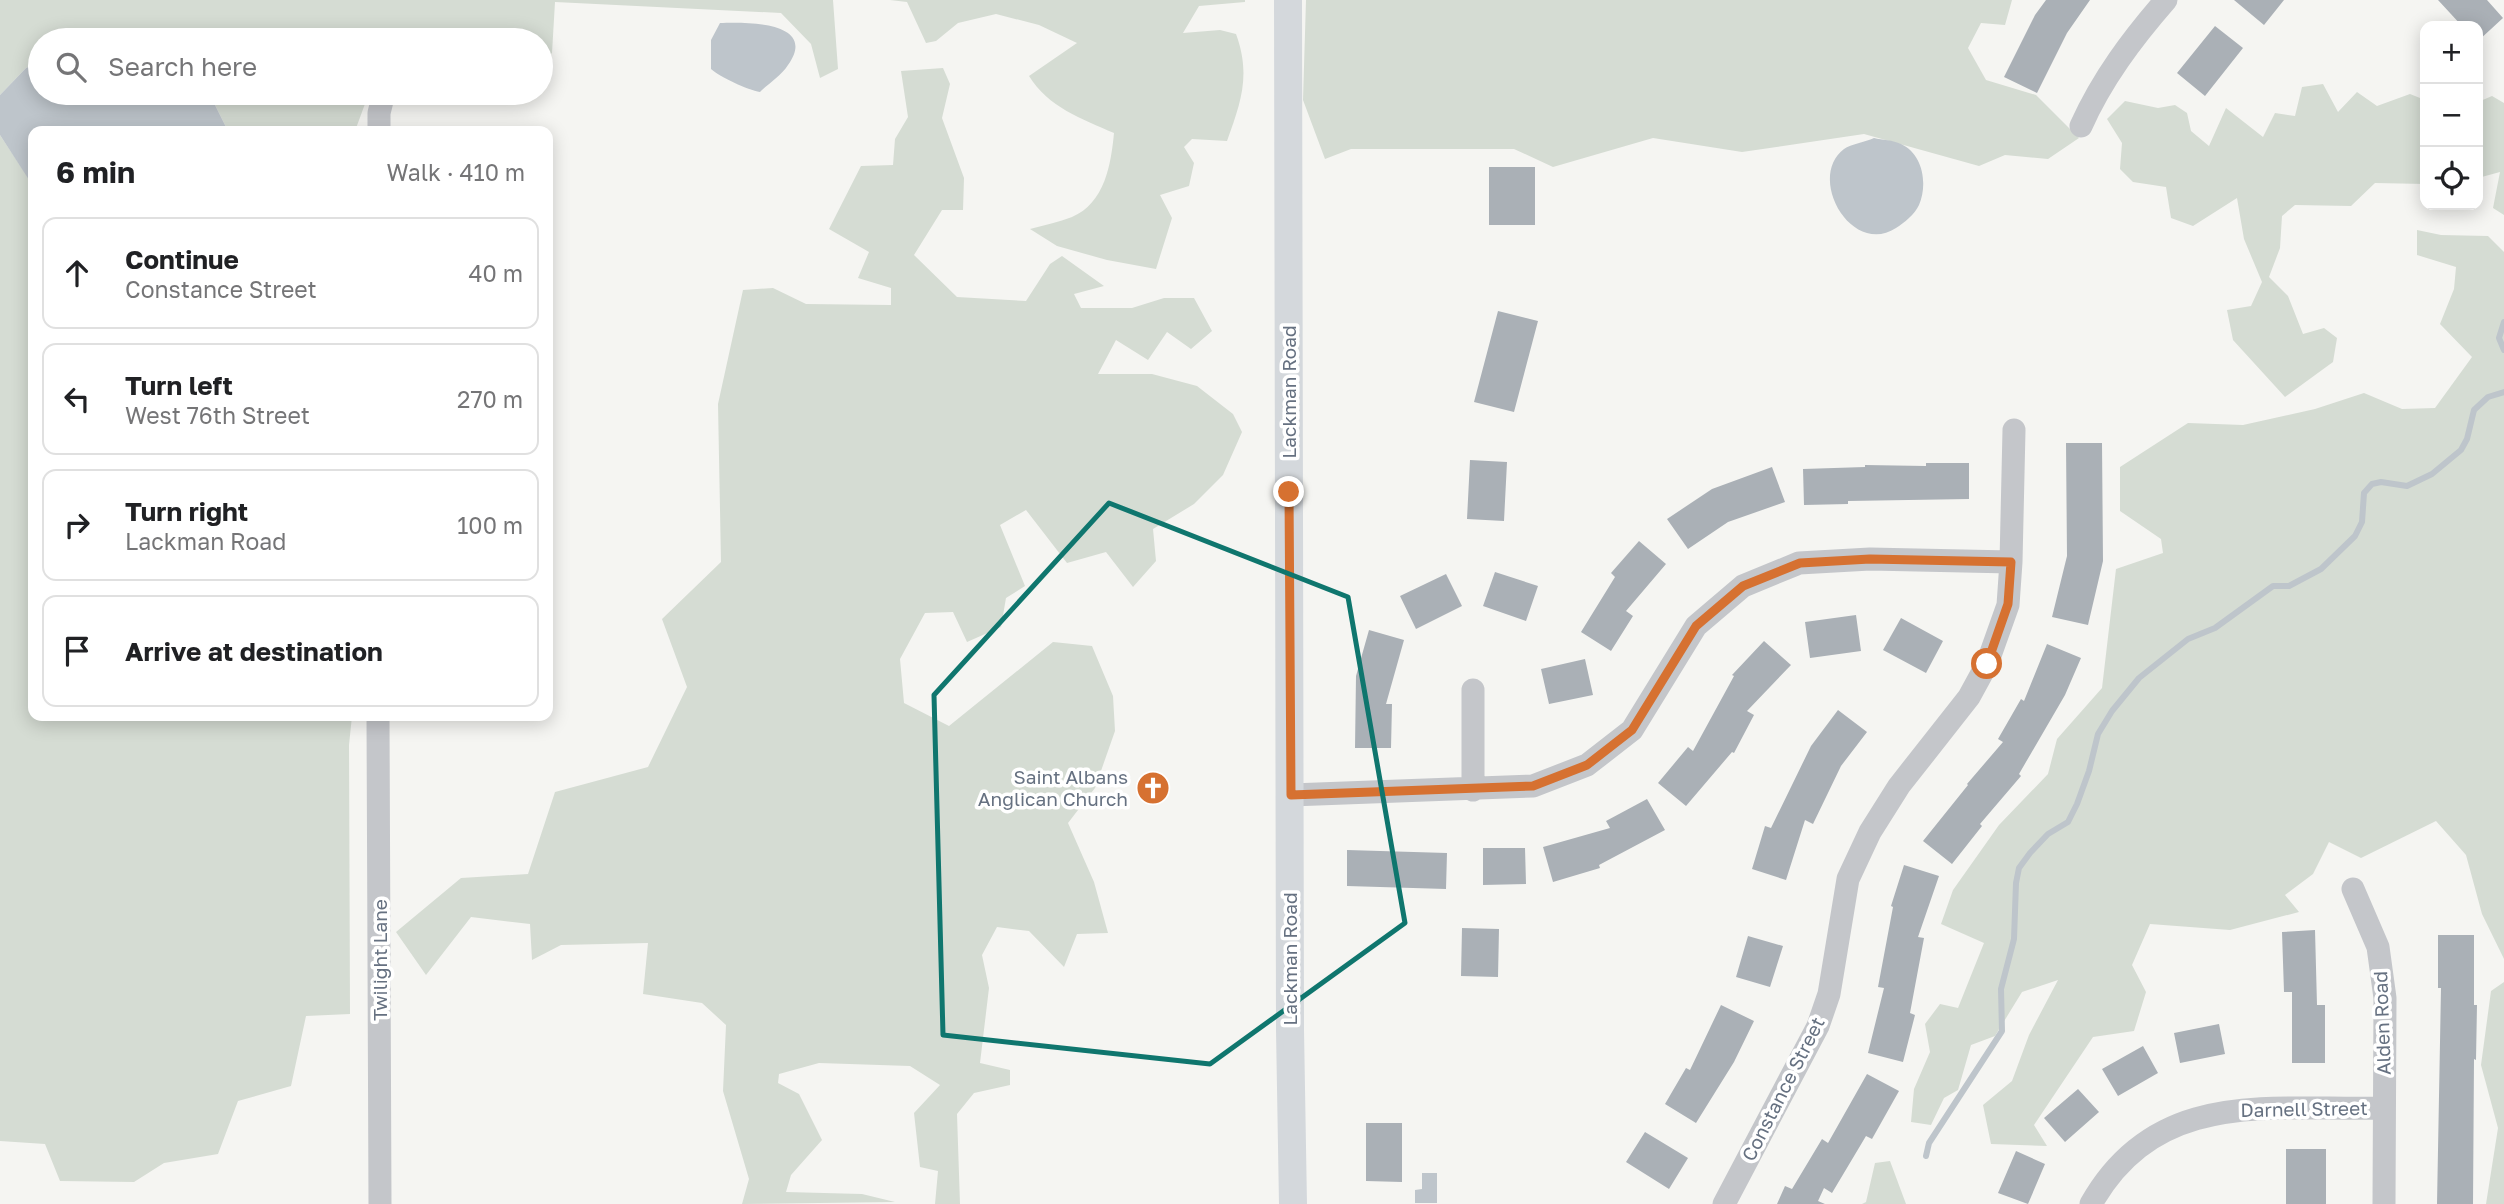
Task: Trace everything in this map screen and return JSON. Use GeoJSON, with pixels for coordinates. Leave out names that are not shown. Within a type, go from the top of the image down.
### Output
{"type":"FeatureCollection","features":[{"type":"Feature","properties":{"kind":"main road","name":"Lackman Road"},"geometry":{"type":"LineString","coordinates":[[1288,0],[1290,1030],[1293,1204]]}},
{"type":"Feature","properties":{"kind":"street"},"geometry":{"type":"LineString","coordinates":[[2081,126],[2093,99],[2131,40],[2166,0]]}},
{"type":"Feature","properties":{"kind":"street"},"geometry":{"type":"LineString","coordinates":[[379,126],[381,105]]}},
{"type":"Feature","properties":{"kind":"street","name":"Constance Street"},"geometry":{"type":"LineString","coordinates":[[1724,1204],[1818,1026],[1829,994],[1848,879],[1870,832],[1899,786],[1969,697],[1987,664],[2008,604],[2014,430]]}},
{"type":"Feature","properties":{"kind":"street"},"geometry":{"type":"LineString","coordinates":[[1291,795],[1533,786],[1587,765],[1632,730],[1696,626],[1743,586],[1800,563],[1870,559],[2011,562]]}},
{"type":"Feature","properties":{"kind":"street"},"geometry":{"type":"LineString","coordinates":[[1473,690],[1473,790]]}},
{"type":"Feature","properties":{"kind":"street","name":"Twilight Lane"},"geometry":{"type":"LineString","coordinates":[[378,721],[380,1204]]}},
{"type":"Feature","properties":{"kind":"street","name":"Alden Road"},"geometry":{"type":"LineString","coordinates":[[2354,889],[2378,947],[2385,998],[2384,1204]]}},
{"type":"Feature","properties":{"kind":"street","name":"Darnell Street"},"geometry":{"type":"LineString","coordinates":[[2091,1204],[2102,1184],[2148,1140],[2191,1120],[2214,1113],[2255,1107],[2384,1108]]}},
{"type":"Feature","properties":{"kind":"highlighted area"},"geometry":{"type":"Polygon","coordinates":[[[1109,503],[1348,597],[1405,923],[1210,1064],[943,1035],[934,695],[1109,503]]]}},
{"type":"Feature","properties":{"kind":"shaded area"},"geometry":{"type":"Polygon","coordinates":[[[0,0],[833,0],[838,69],[820,78],[811,44],[781,13],[555,2],[553,36],[553,28],[28,28],[28,67],[0,95],[0,0]]]}},
{"type":"Feature","properties":{"kind":"shaded area"},"geometry":{"type":"Polygon","coordinates":[[[890,0],[1245,0],[1199,6],[1183,33],[1220,30],[1236,34],[1243,63],[1242,88],[1227,141],[1192,139],[1184,147],[1194,163],[1189,186],[1160,195],[1172,218],[1156,269],[1107,260],[1057,246],[1030,229],[1067,219],[1083,211],[1099,192],[1108,170],[1114,133],[1056,104],[1029,76],[1077,43],[1039,25],[996,14],[958,23],[936,41],[926,43],[907,2],[890,0]]]}},
{"type":"Feature","properties":{"kind":"shaded area"},"geometry":{"type":"Polygon","coordinates":[[[1306,0],[2012,0],[2005,25],[1981,23],[1968,48],[1986,80],[2036,95],[2079,138],[2048,159],[2005,155],[1979,166],[1864,134],[1742,152],[1653,138],[1553,167],[1514,149],[1351,149],[1325,159],[1303,100],[1306,0]]]}},
{"type":"Feature","properties":{"kind":"shaded area"},"geometry":{"type":"Polygon","coordinates":[[[720,23],[775,27],[787,32],[794,40],[795,51],[788,65],[760,92],[742,86],[711,69],[711,40],[720,23]]]}},
{"type":"Feature","properties":{"kind":"shaded area"},"geometry":{"type":"Polygon","coordinates":[[[28,67],[28,105],[215,105],[226,126],[28,126],[28,178],[0,135],[0,95],[28,67]]]}},
{"type":"Feature","properties":{"kind":"shaded area"},"geometry":{"type":"Polygon","coordinates":[[[943,68],[950,84],[942,118],[964,178],[963,210],[942,210],[914,255],[957,297],[1026,301],[1050,264],[1062,256],[1104,286],[1074,294],[1081,308],[1132,308],[1164,298],[1194,298],[1212,331],[1191,349],[1167,332],[1148,360],[1116,340],[1098,374],[1152,374],[1197,386],[1233,414],[1242,432],[1223,475],[1194,504],[1153,529],[1156,561],[1133,587],[1106,552],[1067,563],[1026,510],[1000,525],[1025,586],[1006,598],[1001,627],[967,642],[953,612],[925,613],[900,659],[904,703],[949,726],[1053,642],[1092,646],[1113,696],[1115,731],[1095,788],[1068,823],[1094,882],[1108,933],[1077,934],[1064,967],[1029,931],[997,927],[982,955],[989,988],[980,1063],[1010,1070],[1010,1085],[974,1093],[957,1114],[960,1204],[935,1204],[938,1171],[920,1167],[914,1113],[940,1085],[910,1066],[819,1063],[779,1074],[778,1083],[799,1094],[822,1140],[791,1175],[786,1192],[862,1194],[895,1202],[742,1204],[749,1179],[723,1091],[726,1025],[702,1003],[643,994],[648,943],[561,945],[532,960],[530,924],[471,917],[426,975],[396,932],[461,878],[528,874],[555,792],[648,767],[687,687],[662,619],[721,562],[718,404],[743,290],[773,288],[806,304],[891,305],[891,288],[858,278],[869,252],[829,229],[861,166],[893,165],[895,139],[908,117],[901,71],[943,68]]]}},
{"type":"Feature","properties":{"kind":"shaded area"},"geometry":{"type":"Polygon","coordinates":[[[2323,84],[2338,112],[2357,92],[2377,106],[2410,94],[2420,98],[2420,184],[2375,183],[2351,206],[2295,205],[2282,216],[2280,248],[2269,277],[2288,296],[2303,334],[2324,328],[2337,338],[2333,362],[2285,397],[2233,340],[2227,310],[2251,306],[2262,282],[2244,239],[2237,198],[2193,226],[2171,218],[2166,187],[2133,182],[2120,169],[2122,143],[2107,119],[2125,101],[2158,108],[2175,105],[2187,113],[2191,131],[2209,146],[2226,108],[2263,137],[2275,113],[2295,116],[2302,87],[2323,84]]]}},
{"type":"Feature","properties":{"kind":"shaded area"},"geometry":{"type":"Polygon","coordinates":[[[2492,96],[2504,103],[2504,215],[2493,208],[2500,172],[2483,177],[2483,100],[2492,96]]]}},
{"type":"Feature","properties":{"kind":"shaded area"},"geometry":{"type":"Polygon","coordinates":[[[215,105],[365,105],[357,126],[226,126],[215,105]]]}},
{"type":"Feature","properties":{"kind":"shaded area"},"geometry":{"type":"Polygon","coordinates":[[[0,135],[28,177],[28,721],[351,721],[349,745],[350,1014],[306,1016],[291,1086],[238,1101],[218,1154],[164,1163],[134,1182],[60,1181],[45,1144],[0,1141],[0,135]]]}},
{"type":"Feature","properties":{"kind":"shaded area"},"geometry":{"type":"Polygon","coordinates":[[[1874,138],[1898,143],[1908,149],[1919,162],[1923,179],[1922,197],[1915,212],[1896,228],[1880,234],[1864,232],[1850,223],[1839,210],[1832,194],[1830,178],[1834,162],[1844,149],[1874,138]]]}},
{"type":"Feature","properties":{"kind":"shaded area"},"geometry":{"type":"Polygon","coordinates":[[[2417,230],[2441,235],[2488,236],[2504,252],[2504,959],[2482,914],[2466,855],[2436,821],[2361,858],[2329,842],[2313,874],[2285,895],[2299,912],[2230,930],[2150,924],[2132,965],[2146,992],[2134,1031],[2093,1037],[2034,1125],[2047,1146],[1991,1144],[1983,1105],[2012,1081],[2029,1035],[2058,980],[2022,992],[1995,1036],[1971,1045],[1958,1090],[1944,1098],[1931,1125],[1911,1122],[1914,1089],[1930,1052],[1925,1024],[1940,1004],[1958,1008],[1984,943],[1941,924],[1953,890],[1999,825],[2048,774],[2057,739],[2102,688],[2116,569],[2163,553],[2161,539],[2120,511],[2120,467],[2188,423],[2243,425],[2315,409],[2364,393],[2402,409],[2435,408],[2472,357],[2440,324],[2454,289],[2456,267],[2417,255],[2417,230]]]}},
{"type":"Feature","properties":{"kind":"shaded area"},"geometry":{"type":"Polygon","coordinates":[[[2504,982],[2504,1204],[2486,1204],[2498,1128],[2481,1065],[2491,991],[2504,982]]]}},
{"type":"Feature","properties":{"kind":"shaded area"},"geometry":{"type":"Polygon","coordinates":[[[1890,1161],[1906,1204],[1862,1204],[1866,1202],[1875,1163],[1890,1161]]]}},
{"type":"Feature","properties":{"kind":"shaded area"},"geometry":{"type":"Polygon","coordinates":[[[1422,1173],[1437,1173],[1437,1203],[1415,1203],[1415,1190],[1422,1189],[1422,1173]]]}},
{"type":"Feature","properties":{"kind":"building"},"geometry":{"type":"Polygon","coordinates":[[[2046,0],[2090,0],[2067,33],[2037,93],[2004,77],[2035,15],[2046,0]]]}},
{"type":"Feature","properties":{"kind":"building"},"geometry":{"type":"Polygon","coordinates":[[[2234,0],[2284,0],[2264,25],[2234,0]]]}},
{"type":"Feature","properties":{"kind":"building"},"geometry":{"type":"Polygon","coordinates":[[[2438,0],[2487,0],[2503,18],[2483,36],[2483,21],[2457,21],[2438,0]]]}},
{"type":"Feature","properties":{"kind":"building"},"geometry":{"type":"Polygon","coordinates":[[[2215,26],[2243,48],[2205,96],[2177,73],[2215,26]]]}},
{"type":"Feature","properties":{"kind":"building"},"geometry":{"type":"Polygon","coordinates":[[[1489,167],[1535,167],[1535,225],[1489,225],[1489,167]]]}},
{"type":"Feature","properties":{"kind":"building"},"geometry":{"type":"Polygon","coordinates":[[[1498,311],[1538,321],[1514,412],[1474,402],[1498,311]]]}},
{"type":"Feature","properties":{"kind":"building"},"geometry":{"type":"Polygon","coordinates":[[[2066,443],[2102,443],[2103,561],[2088,625],[2052,617],[2067,556],[2066,443]]]}},
{"type":"Feature","properties":{"kind":"building"},"geometry":{"type":"Polygon","coordinates":[[[1470,460],[1507,462],[1504,521],[1467,519],[1470,460]]]}},
{"type":"Feature","properties":{"kind":"building"},"geometry":{"type":"Polygon","coordinates":[[[1926,463],[1969,463],[1969,499],[1848,501],[1848,504],[1804,505],[1803,469],[1865,465],[1926,466],[1926,463]]]}},
{"type":"Feature","properties":{"kind":"building"},"geometry":{"type":"Polygon","coordinates":[[[1772,467],[1785,502],[1728,522],[1688,549],[1667,519],[1712,489],[1772,467]]]}},
{"type":"Feature","properties":{"kind":"building"},"geometry":{"type":"Polygon","coordinates":[[[1639,541],[1666,564],[1626,611],[1633,616],[1611,651],[1581,632],[1615,577],[1611,573],[1639,541]]]}},
{"type":"Feature","properties":{"kind":"building"},"geometry":{"type":"Polygon","coordinates":[[[1495,572],[1538,586],[1526,621],[1483,606],[1495,572]]]}},
{"type":"Feature","properties":{"kind":"building"},"geometry":{"type":"Polygon","coordinates":[[[1446,574],[1462,606],[1416,629],[1400,596],[1446,574]]]}},
{"type":"Feature","properties":{"kind":"building"},"geometry":{"type":"Polygon","coordinates":[[[1856,615],[1861,651],[1810,658],[1805,622],[1856,615]]]}},
{"type":"Feature","properties":{"kind":"building"},"geometry":{"type":"Polygon","coordinates":[[[1901,618],[1943,641],[1926,673],[1883,650],[1901,618]]]}},
{"type":"Feature","properties":{"kind":"building"},"geometry":{"type":"Polygon","coordinates":[[[1369,630],[1404,640],[1386,704],[1392,704],[1391,748],[1355,748],[1356,676],[1369,630]]]}},
{"type":"Feature","properties":{"kind":"building"},"geometry":{"type":"Polygon","coordinates":[[[1764,641],[1791,665],[1747,711],[1754,715],[1734,753],[1732,752],[1686,806],[1658,783],[1688,747],[1693,751],[1734,676],[1732,675],[1764,641]]]}},
{"type":"Feature","properties":{"kind":"building"},"geometry":{"type":"Polygon","coordinates":[[[2047,644],[2081,658],[2065,695],[2019,774],[2021,776],[1980,824],[1982,826],[1952,864],[1923,841],[2003,742],[1998,739],[2021,699],[2024,701],[2047,644]]]}},
{"type":"Feature","properties":{"kind":"building"},"geometry":{"type":"Polygon","coordinates":[[[1585,659],[1593,695],[1549,704],[1541,669],[1585,659]]]}},
{"type":"Feature","properties":{"kind":"building"},"geometry":{"type":"Polygon","coordinates":[[[1838,710],[1867,732],[1841,766],[1813,824],[1805,820],[1786,880],[1752,869],[1765,826],[1771,828],[1811,746],[1838,710]]]}},
{"type":"Feature","properties":{"kind":"building"},"geometry":{"type":"Polygon","coordinates":[[[1647,799],[1665,830],[1599,865],[1600,868],[1553,882],[1543,847],[1610,828],[1606,821],[1647,799]]]}},
{"type":"Feature","properties":{"kind":"building"},"geometry":{"type":"Polygon","coordinates":[[[1483,848],[1525,848],[1526,884],[1483,885],[1483,848]]]}},
{"type":"Feature","properties":{"kind":"building"},"geometry":{"type":"Polygon","coordinates":[[[1347,850],[1447,853],[1446,889],[1347,886],[1347,850]]]}},
{"type":"Feature","properties":{"kind":"building"},"geometry":{"type":"Polygon","coordinates":[[[1904,865],[1939,876],[1918,937],[1924,938],[1910,1013],[1915,1015],[1903,1062],[1868,1053],[1884,988],[1878,987],[1893,907],[1891,906],[1904,865]]]}},
{"type":"Feature","properties":{"kind":"building"},"geometry":{"type":"Polygon","coordinates":[[[1462,928],[1499,929],[1498,977],[1461,976],[1462,928]]]}},
{"type":"Feature","properties":{"kind":"building"},"geometry":{"type":"Polygon","coordinates":[[[2315,930],[2317,1005],[2325,1005],[2325,1063],[2292,1063],[2292,992],[2284,992],[2282,932],[2315,930]]]}},
{"type":"Feature","properties":{"kind":"building"},"geometry":{"type":"Polygon","coordinates":[[[2438,935],[2474,935],[2474,1005],[2477,1005],[2473,1204],[2437,1204],[2441,988],[2438,988],[2438,935]]]}},
{"type":"Feature","properties":{"kind":"building"},"geometry":{"type":"Polygon","coordinates":[[[1748,936],[1783,946],[1770,987],[1736,977],[1748,936]]]}},
{"type":"Feature","properties":{"kind":"building"},"geometry":{"type":"Polygon","coordinates":[[[1721,1005],[1754,1021],[1734,1062],[1696,1123],[1665,1104],[1686,1068],[1690,1070],[1721,1005]]]}},
{"type":"Feature","properties":{"kind":"building"},"geometry":{"type":"Polygon","coordinates":[[[2219,1024],[2225,1054],[2180,1063],[2174,1033],[2219,1024]]]}},
{"type":"Feature","properties":{"kind":"building"},"geometry":{"type":"Polygon","coordinates":[[[2143,1046],[2158,1073],[2118,1096],[2102,1069],[2143,1046]]]}},
{"type":"Feature","properties":{"kind":"building"},"geometry":{"type":"Polygon","coordinates":[[[1867,1074],[1899,1091],[1872,1139],[1866,1136],[1832,1193],[1824,1188],[1818,1201],[1825,1204],[1777,1204],[1785,1186],[1792,1189],[1822,1139],[1828,1143],[1867,1074]]]}},
{"type":"Feature","properties":{"kind":"building"},"geometry":{"type":"Polygon","coordinates":[[[2078,1089],[2099,1112],[2065,1142],[2044,1118],[2078,1089]]]}},
{"type":"Feature","properties":{"kind":"building"},"geometry":{"type":"Polygon","coordinates":[[[1366,1123],[1402,1123],[1402,1182],[1366,1181],[1366,1123]]]}},
{"type":"Feature","properties":{"kind":"building"},"geometry":{"type":"Polygon","coordinates":[[[1645,1132],[1688,1158],[1669,1189],[1626,1162],[1645,1132]]]}},
{"type":"Feature","properties":{"kind":"building"},"geometry":{"type":"Polygon","coordinates":[[[2286,1149],[2326,1149],[2326,1204],[2286,1204],[2286,1149]]]}},
{"type":"Feature","properties":{"kind":"building"},"geometry":{"type":"Polygon","coordinates":[[[2016,1151],[2045,1164],[2028,1204],[1998,1193],[2016,1151]]]}},
{"type":"Feature","properties":{"kind":"waterway"},"geometry":{"type":"LineString","coordinates":[[2504,322],[2499,338],[2504,350]]}},
{"type":"Feature","properties":{"kind":"waterway"},"geometry":{"type":"LineString","coordinates":[[1926,1156],[1929,1143],[2002,1031],[2001,989],[2014,939],[2019,868],[2048,834],[2068,822],[2089,771],[2098,734],[2112,711],[2139,678],[2188,639],[2215,628],[2273,586],[2289,586],[2321,569],[2355,536],[2362,522],[2364,493],[2372,484],[2381,482],[2407,486],[2432,474],[2461,450],[2467,439],[2474,410],[2488,397],[2504,392]]}},
{"type":"Feature","properties":{"kind":"place","name":"Saint Albans Anglican Church"},"geometry":{"type":"Point","coordinates":[1153,788]}},
{"type":"Feature","properties":{"kind":"route"},"geometry":{"type":"LineString","coordinates":[[1289,492],[1291,795],[1533,786],[1587,765],[1632,730],[1696,626],[1743,586],[1800,563],[1870,559],[2011,562],[2008,604],[1987,664]]}}]}
